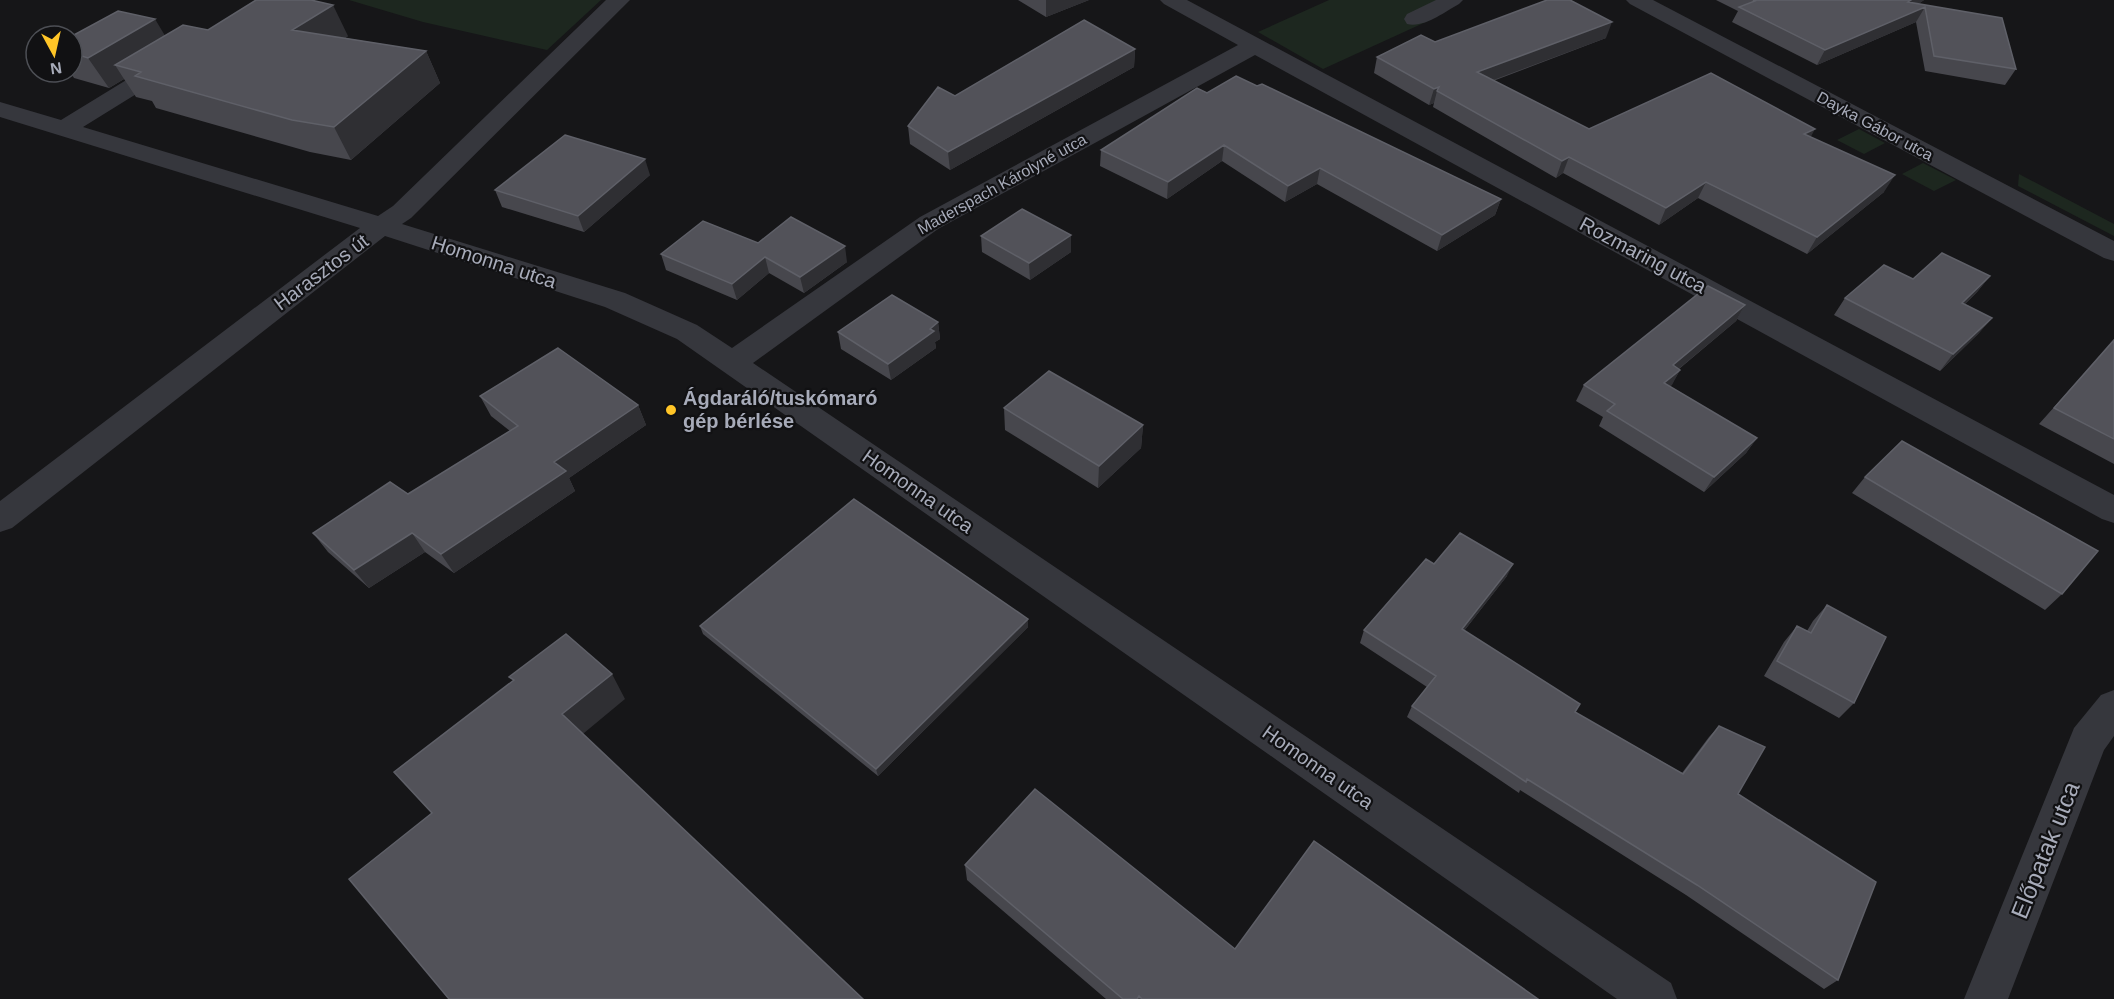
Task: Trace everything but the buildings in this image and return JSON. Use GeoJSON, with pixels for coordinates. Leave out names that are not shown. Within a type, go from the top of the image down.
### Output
{"type":"FeatureCollection","features":[{"type":"Feature","properties":{"kind":"street","name":"Harasztos út"},"geometry":{"type":"LineString","coordinates":[[0,519],[402,212],[619,0]]}},
{"type":"Feature","properties":{"kind":"street","name":"Rozmaring utca"},"geometry":{"type":"LineString","coordinates":[[1171,0],[2114,510]]}},
{"type":"Feature","properties":{"kind":"street"},"geometry":{"type":"LineString","coordinates":[[1415,20],[1452,0]]}},
{"type":"Feature","properties":{"kind":"street","name":"Dayka Gábor utca"},"geometry":{"type":"LineString","coordinates":[[1637,0],[2114,252]]}},
{"type":"Feature","properties":{"kind":"street","name":"Maderspach Károlyné utca"},"geometry":{"type":"LineString","coordinates":[[732,363],[929,223],[1254,46]]}},
{"type":"Feature","properties":{"kind":"street"},"geometry":{"type":"LineString","coordinates":[[63,129],[190,51]]}},
{"type":"Feature","properties":{"kind":"street","name":"Homonna utca"},"geometry":{"type":"LineString","coordinates":[[0,109],[615,300],[687,332],[1655,999]]}},
{"type":"Feature","properties":{"kind":"street","name":"Előpatak utca"},"geometry":{"type":"LineString","coordinates":[[1986,999],[2088,740],[2114,707]]}},
{"type":"Feature","properties":{"kind":"shaded area"},"geometry":{"type":"Polygon","coordinates":[[[349,0],[601,0],[547,50],[423,22],[349,0]]]}},
{"type":"Feature","properties":{"kind":"shaded area"},"geometry":{"type":"Polygon","coordinates":[[[1329,0],[1441,0],[1428,21],[1323,69],[1258,32],[1329,0]]]}},
{"type":"Feature","properties":{"kind":"shaded area"},"geometry":{"type":"Polygon","coordinates":[[[1859,129],[1885,143],[1864,154],[1837,140],[1859,129]]]}},
{"type":"Feature","properties":{"kind":"shaded area"},"geometry":{"type":"Polygon","coordinates":[[[1923,163],[1956,180],[1934,191],[1902,174],[1923,163]]]}},
{"type":"Feature","properties":{"kind":"shaded area"},"geometry":{"type":"Polygon","coordinates":[[[2019,174],[2114,224],[2114,236],[2018,186],[2019,174]]]}},
{"type":"Feature","properties":{"kind":"place","name":"Ágdaráló/tuskómaró gép bérlése"},"geometry":{"type":"Point","coordinates":[671,410]}}]}
